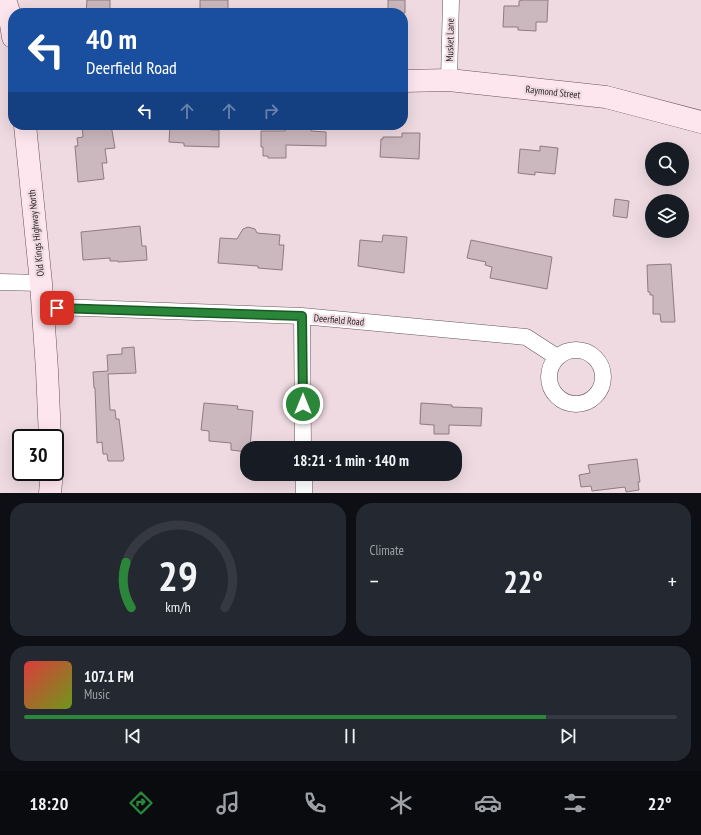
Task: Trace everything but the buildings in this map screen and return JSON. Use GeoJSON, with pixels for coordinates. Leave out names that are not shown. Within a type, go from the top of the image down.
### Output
{"type":"FeatureCollection","features":[{"type":"Feature","properties":{"kind":"main road","name":"Raymond Street"},"geometry":{"type":"LineString","coordinates":[[408,81],[449,80],[606,97],[701,122]]}},
{"type":"Feature","properties":{"kind":"main road","name":"Old Kings Highway North"},"geometry":{"type":"LineString","coordinates":[[25,130],[41,283],[50,429]]}},
{"type":"Feature","properties":{"kind":"main road"},"geometry":{"type":"LineString","coordinates":[[50,493],[51,481]]}},
{"type":"Feature","properties":{"kind":"street","name":"Musket Lane"},"geometry":{"type":"LineString","coordinates":[[449,80],[451,0]]}},
{"type":"Feature","properties":{"kind":"street"},"geometry":{"type":"LineString","coordinates":[[0,282],[41,283]]}},
{"type":"Feature","properties":{"kind":"street","name":"Deerfield Road"},"geometry":{"type":"LineString","coordinates":[[43,307],[302,316],[526,337],[557,357]]}},
{"type":"Feature","properties":{"kind":"street"},"geometry":{"type":"LineString","coordinates":[[302,316],[303,441]]}},
{"type":"Feature","properties":{"kind":"street"},"geometry":{"type":"LineString","coordinates":[[304,481],[304,493]]}},
{"type":"Feature","properties":{"kind":"route"},"geometry":{"type":"LineString","coordinates":[[57,308],[302,316],[303,404]]}}]}
